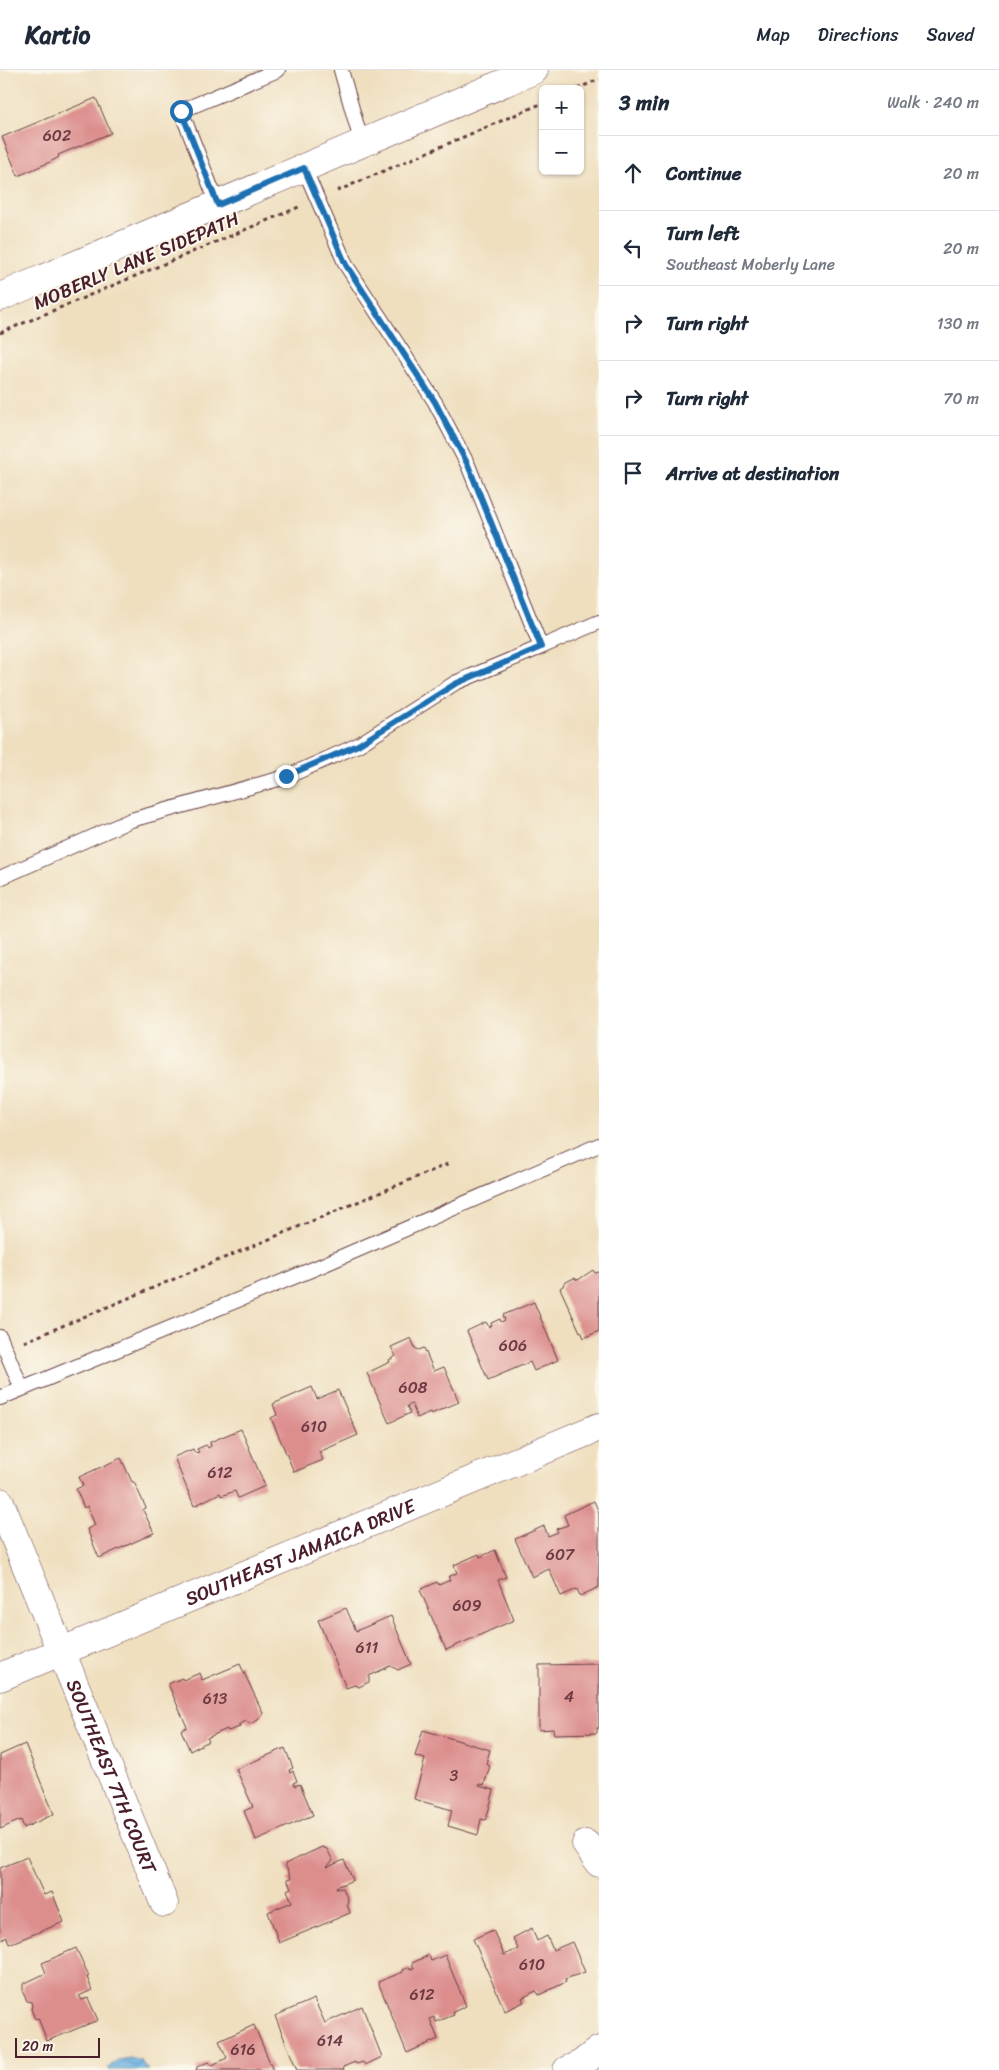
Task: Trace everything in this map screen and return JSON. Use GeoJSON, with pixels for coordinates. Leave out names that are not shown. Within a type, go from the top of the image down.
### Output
{"type":"FeatureCollection","features":[{"type":"Feature","properties":{"kind":"street"},"geometry":{"type":"LineString","coordinates":[[0,297],[534,70]]}},
{"type":"Feature","properties":{"kind":"street","name":"SOUTHEAST JAMAICA DRIVE"},"geometry":{"type":"LineString","coordinates":[[0,1677],[599,1427]]}},
{"type":"Feature","properties":{"kind":"street","name":"SOUTHEAST 7TH COURT"},"geometry":{"type":"LineString","coordinates":[[0,1502],[164,1903]]}},
{"type":"Feature","properties":{"kind":"street"},"geometry":{"type":"LineString","coordinates":[[567,2070],[581,2064],[599,2050]]}},
{"type":"Feature","properties":{"kind":"lane"},"geometry":{"type":"LineString","coordinates":[[218,205],[181,111],[278,70]]}},
{"type":"Feature","properties":{"kind":"lane"},"geometry":{"type":"LineString","coordinates":[[341,70],[362,144]]}},
{"type":"Feature","properties":{"kind":"lane"},"geometry":{"type":"LineString","coordinates":[[304,168],[346,265],[435,402],[468,465],[541,647]]}},
{"type":"Feature","properties":{"kind":"lane"},"geometry":{"type":"LineString","coordinates":[[0,878],[131,820],[286,776],[358,745],[455,684],[599,622]]}},
{"type":"Feature","properties":{"kind":"lane"},"geometry":{"type":"LineString","coordinates":[[0,1398],[327,1263],[599,1145]]}},
{"type":"Feature","properties":{"kind":"lane"},"geometry":{"type":"LineString","coordinates":[[3,1344],[22,1388]]}},
{"type":"Feature","properties":{"kind":"path"},"geometry":{"type":"LineString","coordinates":[[584,86],[599,79]]}},
{"type":"Feature","properties":{"kind":"path"},"geometry":{"type":"LineString","coordinates":[[351,186],[539,105]]}},
{"type":"Feature","properties":{"kind":"path","name":"MOBERLY LANE SIDEPATH"},"geometry":{"type":"LineString","coordinates":[[0,333],[284,213]]}},
{"type":"Feature","properties":{"kind":"path"},"geometry":{"type":"LineString","coordinates":[[3,1344],[448,1164]]}},
{"type":"Feature","properties":{"kind":"water"},"geometry":{"type":"Polygon","coordinates":[[[130,2058],[141,2061],[148,2070],[109,2070],[109,2067],[118,2060],[130,2058]]]}},
{"type":"Feature","properties":{"kind":"building"},"geometry":{"type":"Polygon","coordinates":[[[96,98],[111,133],[58,155],[59,157],[50,162],[18,176],[2,137],[96,98]]]}},
{"type":"Feature","properties":{"kind":"building"},"geometry":{"type":"Polygon","coordinates":[[[593,1270],[595,1273],[599,1272],[599,1331],[584,1338],[560,1288],[564,1283],[574,1278],[578,1280],[593,1270]]]}},
{"type":"Feature","properties":{"kind":"building"},"geometry":{"type":"Polygon","coordinates":[[[534,1302],[558,1360],[534,1371],[530,1362],[488,1380],[467,1331],[486,1322],[489,1327],[492,1325],[491,1323],[500,1319],[501,1322],[505,1320],[503,1315],[534,1302]]]}},
{"type":"Feature","properties":{"kind":"building"},"geometry":{"type":"Polygon","coordinates":[[[411,1338],[415,1348],[419,1350],[424,1348],[434,1371],[444,1367],[459,1402],[417,1418],[412,1404],[407,1406],[410,1413],[389,1423],[367,1373],[390,1362],[389,1360],[396,1356],[391,1347],[411,1338]]]}},
{"type":"Feature","properties":{"kind":"building"},"geometry":{"type":"Polygon","coordinates":[[[312,1387],[317,1399],[338,1390],[358,1435],[319,1452],[323,1460],[294,1472],[271,1418],[277,1415],[273,1404],[312,1387]]]}},
{"type":"Feature","properties":{"kind":"building"},"geometry":{"type":"Polygon","coordinates":[[[241,1429],[265,1486],[238,1498],[235,1491],[221,1496],[220,1493],[194,1506],[174,1457],[193,1449],[195,1453],[199,1452],[197,1449],[206,1445],[208,1448],[211,1446],[210,1442],[241,1429]]]}},
{"type":"Feature","properties":{"kind":"building"},"geometry":{"type":"Polygon","coordinates":[[[121,1458],[146,1508],[143,1510],[154,1533],[99,1558],[87,1529],[95,1525],[87,1506],[84,1508],[76,1489],[83,1486],[79,1477],[121,1458]]]}},
{"type":"Feature","properties":{"kind":"building"},"geometry":{"type":"Polygon","coordinates":[[[594,1501],[599,1513],[599,1587],[580,1596],[577,1589],[561,1596],[549,1569],[532,1577],[515,1539],[544,1526],[548,1536],[558,1532],[556,1529],[568,1525],[564,1515],[594,1501]]]}},
{"type":"Feature","properties":{"kind":"building"},"geometry":{"type":"Polygon","coordinates":[[[495,1550],[506,1577],[498,1580],[514,1620],[446,1650],[420,1590],[437,1582],[439,1585],[450,1580],[448,1577],[457,1573],[454,1565],[479,1554],[480,1557],[495,1550]]]}},
{"type":"Feature","properties":{"kind":"building"},"geometry":{"type":"Polygon","coordinates":[[[346,1608],[356,1631],[391,1616],[411,1664],[398,1670],[390,1666],[369,1676],[369,1682],[359,1687],[355,1685],[346,1688],[318,1620],[346,1608]]]}},
{"type":"Feature","properties":{"kind":"building"},"geometry":{"type":"Polygon","coordinates":[[[240,1664],[263,1713],[258,1720],[250,1724],[246,1721],[238,1725],[240,1727],[228,1731],[227,1729],[207,1738],[209,1741],[190,1751],[181,1730],[187,1727],[168,1684],[200,1673],[202,1680],[240,1664]]]}},
{"type":"Feature","properties":{"kind":"building"},"geometry":{"type":"Polygon","coordinates":[[[599,1664],[599,1728],[597,1728],[597,1733],[554,1734],[553,1729],[539,1730],[539,1665],[599,1664]]]}},
{"type":"Feature","properties":{"kind":"building"},"geometry":{"type":"Polygon","coordinates":[[[423,1730],[490,1750],[486,1764],[490,1766],[484,1785],[480,1784],[479,1786],[494,1790],[486,1820],[481,1819],[478,1835],[448,1826],[452,1810],[414,1799],[425,1759],[415,1756],[423,1730]]]}},
{"type":"Feature","properties":{"kind":"building"},"geometry":{"type":"Polygon","coordinates":[[[25,1744],[54,1814],[24,1828],[21,1820],[0,1829],[0,1755],[25,1744]]]}},
{"type":"Feature","properties":{"kind":"building"},"geometry":{"type":"Polygon","coordinates":[[[285,1748],[293,1768],[289,1770],[290,1773],[293,1771],[297,1781],[293,1783],[295,1786],[300,1784],[313,1815],[256,1840],[244,1811],[253,1807],[236,1769],[285,1748]]]}},
{"type":"Feature","properties":{"kind":"building"},"geometry":{"type":"Polygon","coordinates":[[[322,1847],[327,1849],[333,1861],[327,1866],[344,1860],[353,1880],[336,1887],[337,1889],[343,1888],[348,1900],[347,1904],[350,1913],[279,1943],[268,1912],[292,1902],[287,1890],[291,1888],[287,1879],[291,1878],[285,1864],[322,1847]]]}},
{"type":"Feature","properties":{"kind":"building"},"geometry":{"type":"Polygon","coordinates":[[[27,1857],[44,1895],[52,1892],[64,1922],[9,1944],[7,1937],[0,1940],[0,1868],[27,1857]]]}},
{"type":"Feature","properties":{"kind":"building"},"geometry":{"type":"Polygon","coordinates":[[[532,1928],[537,1941],[547,1936],[553,1950],[572,1942],[585,1972],[565,1979],[566,1982],[539,1995],[536,1991],[522,1998],[524,2002],[505,2011],[473,1939],[493,1930],[504,1955],[518,1949],[513,1938],[532,1928]]]}},
{"type":"Feature","properties":{"kind":"building"},"geometry":{"type":"Polygon","coordinates":[[[76,1948],[89,1976],[87,1977],[92,1990],[79,1996],[82,2000],[88,1998],[98,2020],[47,2041],[38,2018],[35,2019],[31,2009],[31,2002],[27,2001],[23,1993],[23,1984],[46,1973],[42,1963],[76,1948]]]}},
{"type":"Feature","properties":{"kind":"building"},"geometry":{"type":"Polygon","coordinates":[[[429,1955],[431,1961],[445,1955],[466,2006],[453,2012],[454,2015],[436,2022],[434,2017],[430,2019],[438,2039],[407,2053],[378,1982],[403,1972],[402,1970],[410,1967],[410,1969],[414,1968],[412,1963],[429,1955]]]}},
{"type":"Feature","properties":{"kind":"building"},"geometry":{"type":"Polygon","coordinates":[[[314,1999],[325,2023],[362,2006],[382,2057],[365,2065],[363,2062],[356,2064],[355,2062],[343,2067],[344,2070],[297,2070],[275,2016],[314,1999]]]}},
{"type":"Feature","properties":{"kind":"building"},"geometry":{"type":"Polygon","coordinates":[[[254,2025],[273,2070],[196,2070],[197,2067],[208,2062],[212,2065],[227,2058],[219,2041],[254,2025]]]}},
{"type":"Feature","properties":{"kind":"route"},"geometry":{"type":"LineString","coordinates":[[181,111],[218,205],[304,168],[346,265],[399,350],[435,402],[468,465],[541,647],[455,684],[358,745],[286,776]]}}]}
